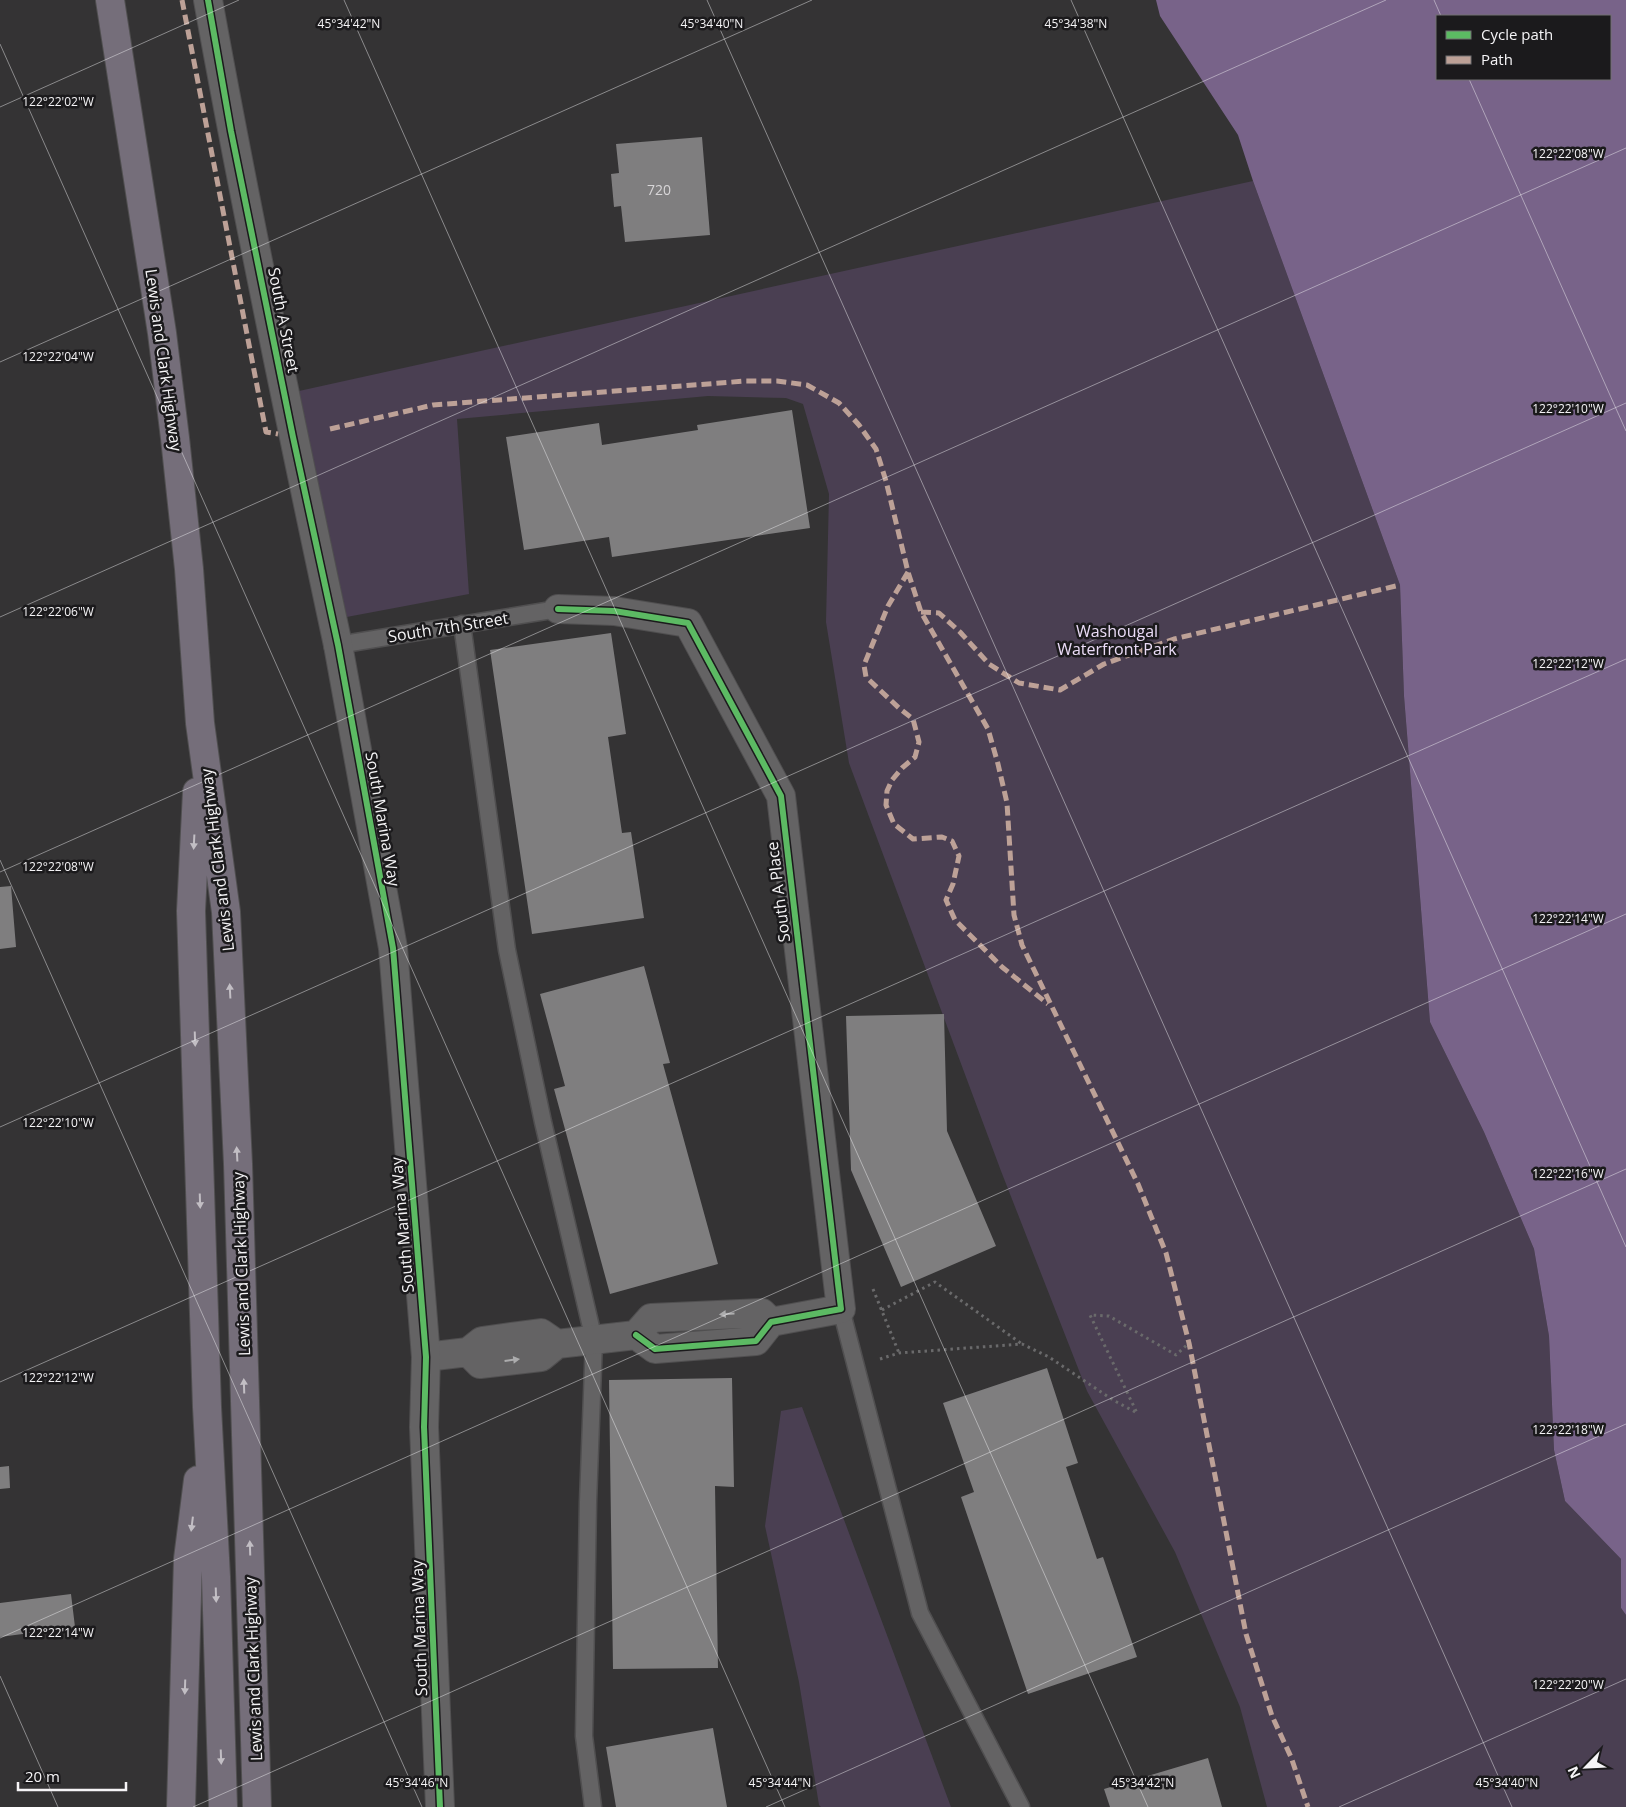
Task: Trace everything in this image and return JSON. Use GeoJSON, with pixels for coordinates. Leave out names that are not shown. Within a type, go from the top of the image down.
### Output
{"type":"FeatureCollection","features":[{"type":"Feature","properties":{"kind":"highway","name":"Lewis and Clark Highway"},"geometry":{"type":"LineString","coordinates":[[110,0],[162,333],[189,569],[200,723],[226,912],[238,1174],[257,1807]]}},
{"type":"Feature","properties":{"kind":"highway","name":"Lewis and Clark Highway"},"geometry":{"type":"LineString","coordinates":[[200,723],[191,912],[207,1406],[216,1577],[223,1807]]}},
{"type":"Feature","properties":{"kind":"highway"},"geometry":{"type":"LineString","coordinates":[[182,1807],[188,1559],[207,1406]]}},
{"type":"Feature","properties":{"kind":"street","name":"South A Street"},"geometry":{"type":"LineString","coordinates":[[208,0],[242,184],[338,645]]}},
{"type":"Feature","properties":{"kind":"street","name":"South A Place"},"geometry":{"type":"LineString","coordinates":[[558,609],[614,611],[688,623],[781,796],[841,1310]]}},
{"type":"Feature","properties":{"kind":"street","name":"South Marina Way"},"geometry":{"type":"LineString","coordinates":[[338,645],[393,948],[426,1357],[424,1427],[440,1807]]}},
{"type":"Feature","properties":{"kind":"street"},"geometry":{"type":"LineString","coordinates":[[426,1357],[468,1352],[482,1341],[541,1333],[557,1344],[636,1335],[651,1318],[762,1312],[771,1322],[841,1310]]}},
{"type":"Feature","properties":{"kind":"lane","name":"South 7th Street"},"geometry":{"type":"LineString","coordinates":[[338,645],[558,609]]}},
{"type":"Feature","properties":{"kind":"lane"},"geometry":{"type":"LineString","coordinates":[[462,624],[507,950],[542,1122],[594,1340],[588,1512],[584,1736],[593,1807]]}},
{"type":"Feature","properties":{"kind":"lane"},"geometry":{"type":"LineString","coordinates":[[841,1310],[920,1613],[1021,1807]]}},
{"type":"Feature","properties":{"kind":"path"},"geometry":{"type":"LineString","coordinates":[[882,1310],[935,1282],[1022,1344],[1049,1357],[1113,1400],[1137,1413],[1090,1315],[1109,1316],[1176,1355],[1189,1343]]}},
{"type":"Feature","properties":{"kind":"path"},"geometry":{"type":"LineString","coordinates":[[856,1367],[899,1353],[1022,1344]]}},
{"type":"Feature","properties":{"kind":"green space","name":"Washougal Waterfront Park"},"geometry":{"type":"Polygon","coordinates":[[[1253,181],[1400,585],[1404,696],[1430,1022],[1484,1132],[1534,1249],[1549,1336],[1554,1450],[1565,1501],[1621,1559],[1621,1608],[1626,1615],[1626,1807],[1267,1807],[1240,1707],[1175,1552],[1087,1391],[1001,1171],[849,763],[826,622],[829,494],[803,404],[786,398],[708,396],[457,419],[469,594],[336,619],[299,391],[1253,181]]]}},
{"type":"Feature","properties":{"kind":"green space"},"geometry":{"type":"Polygon","coordinates":[[[802,1407],[951,1807],[821,1807],[819,1805],[799,1682],[765,1526],[781,1411],[802,1407]]]}},
{"type":"Feature","properties":{"kind":"shaded area"},"geometry":{"type":"Polygon","coordinates":[[[1156,0],[1626,0],[1626,1615],[1621,1608],[1621,1559],[1565,1501],[1554,1450],[1549,1336],[1534,1249],[1484,1132],[1430,1022],[1404,696],[1400,585],[1238,135],[1160,16],[1156,0]]]}},
{"type":"Feature","properties":{"kind":"building"},"geometry":{"type":"Polygon","coordinates":[[[702,137],[710,235],[625,242],[621,206],[614,207],[611,174],[619,173],[616,144],[702,137]]]}},
{"type":"Feature","properties":{"kind":"building"},"geometry":{"type":"Polygon","coordinates":[[[792,410],[810,528],[612,557],[609,537],[524,550],[506,437],[599,423],[602,445],[698,430],[697,425],[792,410]]]}},
{"type":"Feature","properties":{"kind":"building"},"geometry":{"type":"Polygon","coordinates":[[[611,633],[626,734],[608,737],[622,833],[631,832],[644,918],[532,934],[490,650],[611,633]]]}},
{"type":"Feature","properties":{"kind":"building"},"geometry":{"type":"Polygon","coordinates":[[[11,886],[16,947],[0,949],[0,887],[11,886]]]}},
{"type":"Feature","properties":{"kind":"building"},"geometry":{"type":"Polygon","coordinates":[[[644,966],[670,1063],[663,1064],[718,1264],[610,1294],[554,1089],[565,1086],[540,994],[644,966]]]}},
{"type":"Feature","properties":{"kind":"building"},"geometry":{"type":"Polygon","coordinates":[[[944,1014],[947,1131],[996,1246],[901,1287],[851,1170],[846,1016],[944,1014]]]}},
{"type":"Feature","properties":{"kind":"building"},"geometry":{"type":"Polygon","coordinates":[[[1047,1368],[1078,1463],[1066,1467],[1097,1559],[1103,1557],[1137,1657],[1028,1694],[961,1497],[974,1492],[943,1403],[1047,1368]]]}},
{"type":"Feature","properties":{"kind":"building"},"geometry":{"type":"Polygon","coordinates":[[[732,1378],[734,1487],[715,1486],[718,1668],[613,1669],[609,1380],[732,1378]]]}},
{"type":"Feature","properties":{"kind":"building"},"geometry":{"type":"Polygon","coordinates":[[[9,1466],[10,1488],[0,1489],[0,1467],[9,1466]]]}},
{"type":"Feature","properties":{"kind":"building"},"geometry":{"type":"Polygon","coordinates":[[[71,1594],[75,1627],[0,1637],[0,1603],[71,1594]]]}},
{"type":"Feature","properties":{"kind":"building"},"geometry":{"type":"Polygon","coordinates":[[[713,1728],[727,1807],[616,1807],[606,1747],[713,1728]]]}},
{"type":"Feature","properties":{"kind":"building"},"geometry":{"type":"Polygon","coordinates":[[[1208,1758],[1222,1807],[1110,1807],[1104,1789],[1208,1758]]]}},
{"type":"Feature","properties":{"kind":"marked path"},"geometry":{"type":"LineString","coordinates":[[182,0],[266,432],[278,434]]}},
{"type":"Feature","properties":{"kind":"marked path"},"geometry":{"type":"LineString","coordinates":[[330,429],[433,405],[746,381],[777,381],[807,385],[839,403],[859,425],[876,449],[886,481],[908,572],[921,612],[988,729],[1007,803],[1014,915],[1022,945],[1138,1184],[1166,1253],[1189,1343],[1246,1634],[1272,1716],[1291,1757],[1308,1807]]}},
{"type":"Feature","properties":{"kind":"marked path"},"geometry":{"type":"LineString","coordinates":[[908,572],[888,606],[864,665],[866,677],[913,719],[919,742],[915,757],[892,780],[887,791],[886,805],[894,824],[913,839],[942,837],[952,841],[959,856],[953,884],[946,900],[955,920],[1002,967],[1048,1004]]}},
{"type":"Feature","properties":{"kind":"marked path"},"geometry":{"type":"LineString","coordinates":[[921,612],[939,613],[960,632],[989,664],[1019,683],[1060,690],[1104,664],[1174,639],[1400,585]]}},
{"type":"Feature","properties":{"kind":"cycle path"},"geometry":{"type":"LineString","coordinates":[[208,0],[231,131],[293,437],[338,645],[393,948],[426,1357],[424,1427],[440,1807]]}},
{"type":"Feature","properties":{"kind":"cycle path"},"geometry":{"type":"LineString","coordinates":[[558,609],[614,611],[688,623],[781,796],[841,1309],[771,1322],[756,1341],[655,1349],[636,1335]]}}]}
